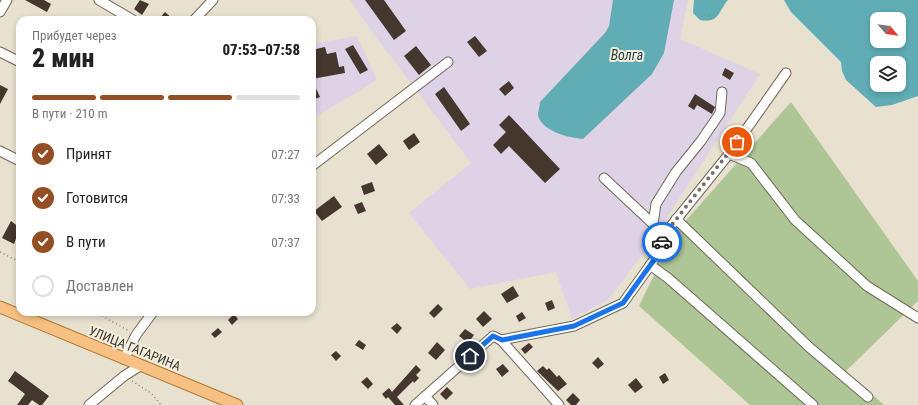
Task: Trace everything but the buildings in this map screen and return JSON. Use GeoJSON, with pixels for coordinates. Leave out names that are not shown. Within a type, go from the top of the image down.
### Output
{"type":"FeatureCollection","features":[{"type":"Feature","properties":{"kind":"main road","name":"УЛИЦА ГАГАРИНА"},"geometry":{"type":"LineString","coordinates":[[0,308],[16,315]]}},
{"type":"Feature","properties":{"kind":"main road","name":"УЛИЦА ГАГАРИНА"},"geometry":{"type":"LineString","coordinates":[[19,316],[234,404]]}},
{"type":"Feature","properties":{"kind":"street"},"geometry":{"type":"LineString","coordinates":[[0,12],[7,0]]}},
{"type":"Feature","properties":{"kind":"street"},"geometry":{"type":"LineString","coordinates":[[99,0],[126,16]]}},
{"type":"Feature","properties":{"kind":"street"},"geometry":{"type":"LineString","coordinates":[[198,16],[213,0]]}},
{"type":"Feature","properties":{"kind":"street"},"geometry":{"type":"LineString","coordinates":[[0,52],[16,60]]}},
{"type":"Feature","properties":{"kind":"street"},"geometry":{"type":"LineString","coordinates":[[316,163],[448,62]]}},
{"type":"Feature","properties":{"kind":"street"},"geometry":{"type":"LineString","coordinates":[[502,340],[574,326],[623,303],[659,253],[663,236],[729,154],[786,73]]}},
{"type":"Feature","properties":{"kind":"street"},"geometry":{"type":"LineString","coordinates":[[652,224],[656,204],[676,172],[701,141],[720,113],[722,92]]}},
{"type":"Feature","properties":{"kind":"street"},"geometry":{"type":"LineString","coordinates":[[0,151],[16,159]]}},
{"type":"Feature","properties":{"kind":"street"},"geometry":{"type":"LineString","coordinates":[[729,154],[751,163],[795,220],[867,286],[918,318]]}},
{"type":"Feature","properties":{"kind":"street"},"geometry":{"type":"LineString","coordinates":[[604,178],[663,236]]}},
{"type":"Feature","properties":{"kind":"street"},"geometry":{"type":"LineString","coordinates":[[676,219],[809,347],[868,397]]}},
{"type":"Feature","properties":{"kind":"street"},"geometry":{"type":"LineString","coordinates":[[650,265],[668,278],[813,405]]}},
{"type":"Feature","properties":{"kind":"street"},"geometry":{"type":"LineString","coordinates":[[124,359],[136,335],[150,316]]}},
{"type":"Feature","properties":{"kind":"street"},"geometry":{"type":"LineString","coordinates":[[415,405],[493,336],[502,340],[559,405]]}},
{"type":"Feature","properties":{"kind":"street"},"geometry":{"type":"LineString","coordinates":[[90,405],[124,376],[140,366]]}},
{"type":"Feature","properties":{"kind":"street"},"geometry":{"type":"LineString","coordinates":[[425,396],[433,405]]}},
{"type":"Feature","properties":{"kind":"path"},"geometry":{"type":"LineString","coordinates":[[709,15],[712,21]]}},
{"type":"Feature","properties":{"kind":"path"},"geometry":{"type":"LineString","coordinates":[[0,252],[16,260]]}},
{"type":"Feature","properties":{"kind":"path"},"geometry":{"type":"LineString","coordinates":[[102,316],[136,335]]}},
{"type":"Feature","properties":{"kind":"path"},"geometry":{"type":"LineString","coordinates":[[124,376],[151,393],[161,405]]}},
{"type":"Feature","properties":{"kind":"shaded area"},"geometry":{"type":"Polygon","coordinates":[[[350,0],[688,0],[680,39],[760,74],[646,250],[608,300],[572,319],[556,272],[470,289],[409,213],[471,163],[370,29],[350,0]]]}},
{"type":"Feature","properties":{"kind":"shaded area"},"geometry":{"type":"Polygon","coordinates":[[[357,36],[377,80],[316,117],[316,43],[357,36]]]}},
{"type":"Feature","properties":{"kind":"green space"},"geometry":{"type":"Polygon","coordinates":[[[791,102],[918,281],[918,301],[846,371],[884,405],[750,405],[639,306],[674,234],[791,102]]]}},
{"type":"Feature","properties":{"kind":"water","name":"Волга"},"geometry":{"type":"Polygon","coordinates":[[[613,0],[674,0],[664,53],[652,74],[583,139],[556,133],[540,121],[538,115],[540,102],[605,33],[609,26],[613,0]]]}},
{"type":"Feature","properties":{"kind":"water"},"geometry":{"type":"Polygon","coordinates":[[[694,0],[728,0],[715,18],[706,21],[700,20],[693,13],[694,0]]]}},
{"type":"Feature","properties":{"kind":"water"},"geometry":{"type":"Polygon","coordinates":[[[784,0],[918,0],[918,96],[892,105],[876,107],[846,80],[842,71],[841,62],[791,12],[784,0]]]}},
{"type":"Feature","properties":{"kind":"way so far"},"geometry":{"type":"LineString","coordinates":[[662,242],[663,236],[737,142]]}},
{"type":"Feature","properties":{"kind":"route"},"geometry":{"type":"LineString","coordinates":[[470,356],[493,336],[502,340],[574,326],[623,303],[659,253],[662,242]]}}]}
